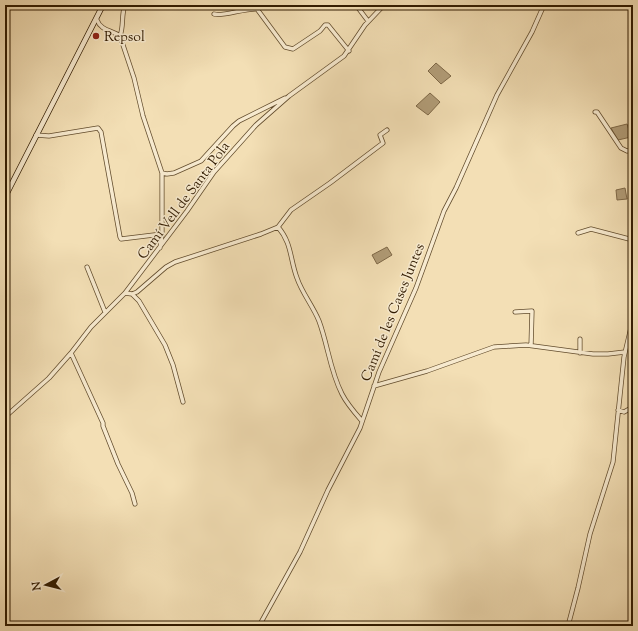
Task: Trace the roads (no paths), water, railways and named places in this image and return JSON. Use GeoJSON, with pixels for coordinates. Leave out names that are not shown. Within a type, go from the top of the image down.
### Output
{"type":"FeatureCollection","features":[{"type":"Feature","properties":{"kind":"main road"},"geometry":{"type":"LineString","coordinates":[[5,197],[101,5]]}},
{"type":"Feature","properties":{"kind":"main road"},"geometry":{"type":"LineString","coordinates":[[5,192],[101,5]]}},
{"type":"Feature","properties":{"kind":"street"},"geometry":{"type":"LineString","coordinates":[[120,36],[125,5]]}},
{"type":"Feature","properties":{"kind":"street"},"geometry":{"type":"LineString","coordinates":[[356,5],[368,21]]}},
{"type":"Feature","properties":{"kind":"street","name":"Camí Vell de Santa Pola"},"geometry":{"type":"LineString","coordinates":[[5,417],[32,394],[71,354],[91,327],[125,293],[159,249],[214,172],[256,124],[289,96],[344,56],[360,31],[384,5]]}},
{"type":"Feature","properties":{"kind":"street","name":"Camí de les Cases Juntes"},"geometry":{"type":"LineString","coordinates":[[259,626],[300,552],[328,490],[360,428],[374,386],[416,288],[444,211],[456,188],[497,95],[532,32],[544,5]]}},
{"type":"Feature","properties":{"kind":"street"},"geometry":{"type":"LineString","coordinates":[[214,14],[222,15],[235,11],[257,9],[285,47],[289,49],[293,49],[320,31],[325,25],[328,25],[348,50]]}},
{"type":"Feature","properties":{"kind":"street"},"geometry":{"type":"LineString","coordinates":[[97,20],[102,28],[120,36],[134,78],[143,116],[162,173],[162,234],[159,249]]}},
{"type":"Feature","properties":{"kind":"street"},"geometry":{"type":"LineString","coordinates":[[162,173],[167,174],[174,172],[201,161],[232,126],[289,96]]}},
{"type":"Feature","properties":{"kind":"street"},"geometry":{"type":"LineString","coordinates":[[595,112],[597,112],[621,148],[626,151],[633,150]]}},
{"type":"Feature","properties":{"kind":"street"},"geometry":{"type":"LineString","coordinates":[[36,135],[49,136],[95,128],[100,129],[121,239],[162,234]]}},
{"type":"Feature","properties":{"kind":"street"},"geometry":{"type":"LineString","coordinates":[[125,293],[132,294],[137,292],[166,267],[175,262],[278,227],[291,210],[383,143],[380,135],[387,130]]}},
{"type":"Feature","properties":{"kind":"street"},"geometry":{"type":"LineString","coordinates":[[278,227],[282,231],[291,250],[296,278],[317,317],[331,365],[343,396],[362,422]]}},
{"type":"Feature","properties":{"kind":"street"},"geometry":{"type":"LineString","coordinates":[[578,233],[591,229],[633,240]]}},
{"type":"Feature","properties":{"kind":"street"},"geometry":{"type":"LineString","coordinates":[[87,267],[105,312]]}},
{"type":"Feature","properties":{"kind":"street"},"geometry":{"type":"LineString","coordinates":[[132,294],[139,301],[165,346],[173,366],[183,402]]}},
{"type":"Feature","properties":{"kind":"street"},"geometry":{"type":"LineString","coordinates":[[515,312],[532,311],[531,346]]}},
{"type":"Feature","properties":{"kind":"street"},"geometry":{"type":"LineString","coordinates":[[568,626],[590,534],[614,462],[618,429],[618,410],[626,352],[633,319]]}},
{"type":"Feature","properties":{"kind":"street"},"geometry":{"type":"LineString","coordinates":[[580,339],[580,353]]}},
{"type":"Feature","properties":{"kind":"street"},"geometry":{"type":"LineString","coordinates":[[374,386],[427,371],[494,347],[531,346],[580,353],[608,354],[626,352]]}},
{"type":"Feature","properties":{"kind":"street"},"geometry":{"type":"LineString","coordinates":[[71,354],[104,423],[103,426],[118,464],[136,504]]}},
{"type":"Feature","properties":{"kind":"street"},"geometry":{"type":"LineString","coordinates":[[618,410],[624,412],[633,407]]}},
{"type":"Feature","properties":{"kind":"place","name":"Repsol"},"geometry":{"type":"Point","coordinates":[96,36]}}]}
